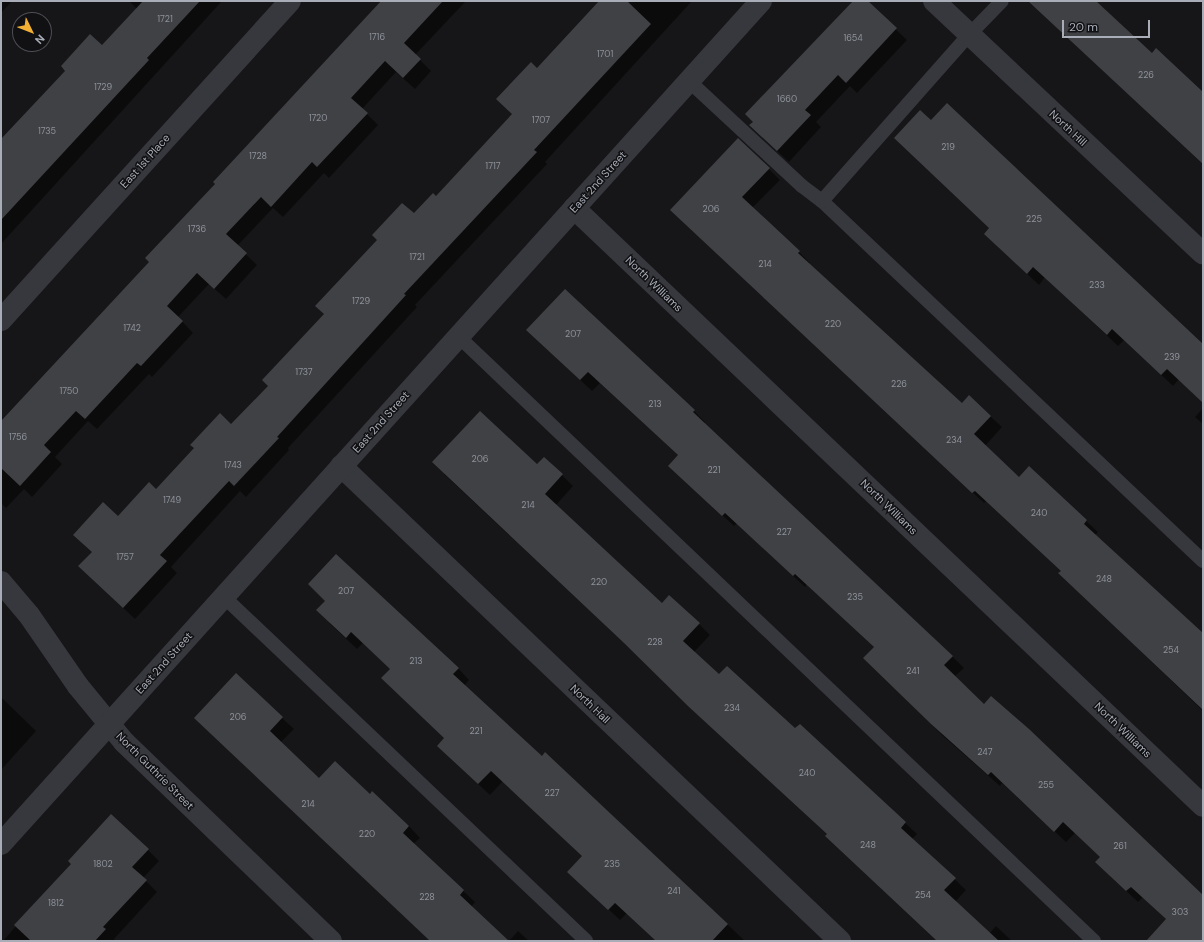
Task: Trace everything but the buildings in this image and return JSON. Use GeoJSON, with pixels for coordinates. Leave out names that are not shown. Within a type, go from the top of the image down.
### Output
{"type":"FeatureCollection","features":[{"type":"Feature","properties":{"kind":"street","name":"East 1st Place"},"geometry":{"type":"LineString","coordinates":[[1,320],[290,1]]}},
{"type":"Feature","properties":{"kind":"street","name":"East 2nd Street"},"geometry":{"type":"LineString","coordinates":[[1,844],[761,1]]}},
{"type":"Feature","properties":{"kind":"street","name":"North Hill"},"geometry":{"type":"LineString","coordinates":[[934,1],[1203,254]]}},
{"type":"Feature","properties":{"kind":"street","name":"North Williams"},"geometry":{"type":"LineString","coordinates":[[574,208],[1203,806]]}},
{"type":"Feature","properties":{"kind":"street","name":"North Hall"},"geometry":{"type":"LineString","coordinates":[[341,466],[840,941]]}},
{"type":"Feature","properties":{"kind":"street","name":"North Guthrie Street"},"geometry":{"type":"LineString","coordinates":[[1,582],[29,614],[78,686],[141,760],[331,941]]}},
{"type":"Feature","properties":{"kind":"lane"},"geometry":{"type":"LineString","coordinates":[[822,201],[969,35],[1002,1]]}},
{"type":"Feature","properties":{"kind":"lane"},"geometry":{"type":"LineString","coordinates":[[689,81],[802,186],[822,201],[1203,561]]}},
{"type":"Feature","properties":{"kind":"lane"},"geometry":{"type":"LineString","coordinates":[[458,336],[1094,941]]}},
{"type":"Feature","properties":{"kind":"lane"},"geometry":{"type":"LineString","coordinates":[[224,597],[586,941]]}}]}
